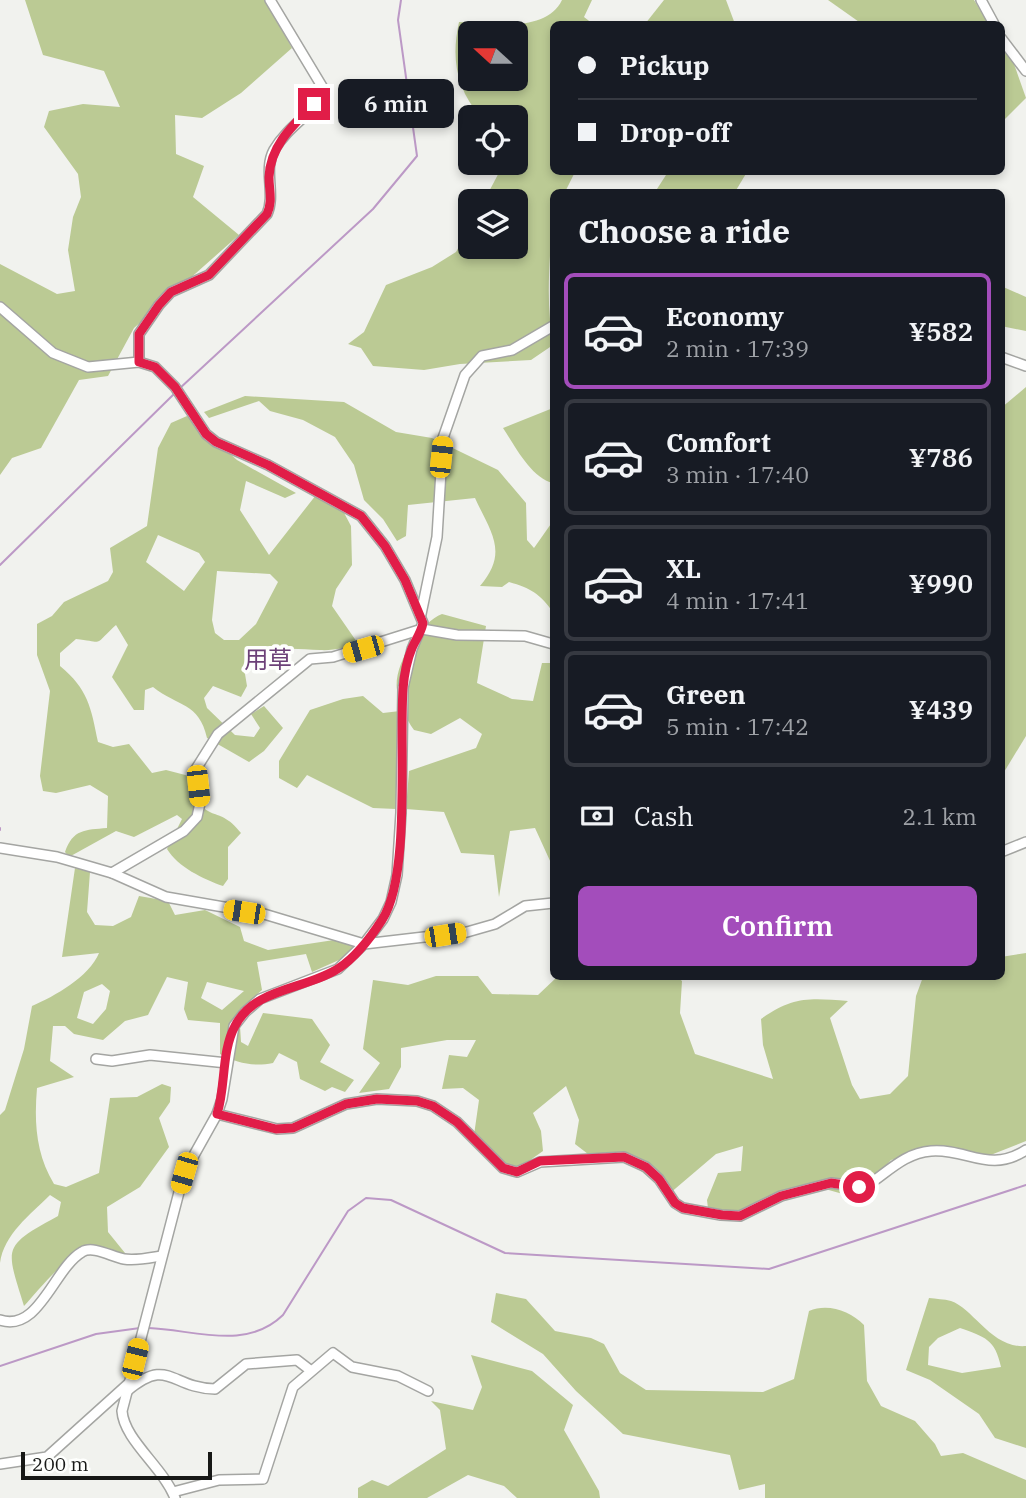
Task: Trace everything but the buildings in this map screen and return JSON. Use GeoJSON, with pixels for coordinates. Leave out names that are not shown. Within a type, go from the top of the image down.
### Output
{"type":"FeatureCollection","features":[{"type":"Feature","properties":{"kind":"street"},"geometry":{"type":"LineString","coordinates":[[139,362],[139,334],[159,305],[171,292],[209,275],[267,214],[271,205],[269,178],[273,151],[301,116],[326,93],[270,0]]}},
{"type":"Feature","properties":{"kind":"street"},"geometry":{"type":"LineString","coordinates":[[981,0],[992,21]]}},
{"type":"Feature","properties":{"kind":"street"},"geometry":{"type":"LineString","coordinates":[[1005,43],[1026,71]]}},
{"type":"Feature","properties":{"kind":"street"},"geometry":{"type":"LineString","coordinates":[[0,307],[53,353],[88,367],[139,362],[155,367],[175,387],[206,434],[216,442],[268,465],[361,516],[385,546],[421,614]]}},
{"type":"Feature","properties":{"kind":"street"},"geometry":{"type":"LineString","coordinates":[[428,1391],[398,1376],[352,1367],[333,1353],[310,1370],[288,1397],[263,1479],[219,1480],[174,1495],[158,1465],[130,1435],[123,1421],[128,1387],[184,1173],[217,1114],[234,1027],[245,1012],[260,999],[338,969],[364,944],[387,911],[397,875],[403,688],[412,649],[422,629],[421,614],[439,518],[443,438],[465,375],[482,356],[512,350],[550,328]]}},
{"type":"Feature","properties":{"kind":"street"},"geometry":{"type":"LineString","coordinates":[[1005,358],[1026,366]]}},
{"type":"Feature","properties":{"kind":"street"},"geometry":{"type":"LineString","coordinates":[[112,873],[184,831],[197,817],[200,803],[196,769],[218,734],[289,673],[310,659],[332,657],[422,629],[457,635],[525,636],[550,643]]}},
{"type":"Feature","properties":{"kind":"street"},"geometry":{"type":"LineString","coordinates":[[1005,850],[1026,842]]}},
{"type":"Feature","properties":{"kind":"street"},"geometry":{"type":"LineString","coordinates":[[0,849],[57,857],[112,873],[166,897],[264,915],[364,944],[467,932],[495,924],[525,906],[550,903]]}},
{"type":"Feature","properties":{"kind":"street"},"geometry":{"type":"LineString","coordinates":[[96,1059],[112,1061],[150,1055],[227,1063]]}},
{"type":"Feature","properties":{"kind":"street"},"geometry":{"type":"LineString","coordinates":[[217,1114],[276,1129],[293,1128],[346,1104],[377,1099],[417,1101],[433,1106],[457,1122],[503,1168],[517,1172],[540,1161],[624,1157],[646,1167],[659,1179],[675,1203],[683,1208],[734,1216],[781,1196],[831,1183],[865,1186],[897,1163],[919,1153],[943,1151],[1000,1161],[1026,1150]]}},
{"type":"Feature","properties":{"kind":"street"},"geometry":{"type":"LineString","coordinates":[[0,1320],[19,1322],[32,1312],[62,1271],[80,1253],[89,1250],[135,1260],[161,1256]]}},
{"type":"Feature","properties":{"kind":"street"},"geometry":{"type":"LineString","coordinates":[[0,1464],[47,1457],[128,1387],[156,1373],[215,1389],[246,1364],[296,1360],[310,1370]]}},
{"type":"Feature","properties":{"kind":"green space"},"geometry":{"type":"Polygon","coordinates":[[[25,0],[266,0],[292,48],[241,93],[202,118],[175,115],[176,154],[204,166],[193,197],[239,235],[134,328],[108,376],[79,380],[41,448],[12,458],[0,475],[0,264],[57,294],[75,291],[68,250],[73,217],[81,197],[78,174],[44,127],[49,111],[83,104],[120,107],[104,71],[43,55],[25,0]]]}},
{"type":"Feature","properties":{"kind":"green space"},"geometry":{"type":"Polygon","coordinates":[[[562,0],[592,0],[584,17],[589,21],[550,21],[550,175],[574,175],[566,189],[550,189],[550,347],[531,360],[460,364],[424,370],[373,366],[361,348],[348,344],[364,332],[386,285],[432,267],[458,248],[458,259],[528,259],[528,189],[490,189],[498,175],[528,175],[528,105],[472,105],[464,91],[528,91],[530,22],[554,11],[562,0]]]}},
{"type":"Feature","properties":{"kind":"green space"},"geometry":{"type":"Polygon","coordinates":[[[664,0],[726,0],[734,21],[647,21],[664,0]]]}},
{"type":"Feature","properties":{"kind":"green space"},"geometry":{"type":"Polygon","coordinates":[[[828,0],[974,0],[987,21],[858,21],[828,0]]]}},
{"type":"Feature","properties":{"kind":"green space"},"geometry":{"type":"Polygon","coordinates":[[[458,28],[458,72],[456,60],[458,28]]]}},
{"type":"Feature","properties":{"kind":"green space"},"geometry":{"type":"Polygon","coordinates":[[[1005,49],[1014,64],[1026,98],[1005,119],[1005,49]]]}},
{"type":"Feature","properties":{"kind":"green space"},"geometry":{"type":"Polygon","coordinates":[[[666,175],[745,175],[737,189],[657,189],[666,175]]]}},
{"type":"Feature","properties":{"kind":"green space"},"geometry":{"type":"Polygon","coordinates":[[[1005,288],[1026,297],[1026,331],[1005,327],[1005,288]]]}},
{"type":"Feature","properties":{"kind":"green space"},"geometry":{"type":"Polygon","coordinates":[[[1026,387],[1026,736],[1005,770],[1005,405],[1026,387]]]}},
{"type":"Feature","properties":{"kind":"green space"},"geometry":{"type":"Polygon","coordinates":[[[245,396],[344,402],[396,432],[432,438],[498,470],[526,503],[527,540],[534,548],[550,525],[550,608],[534,592],[517,584],[509,582],[502,587],[480,586],[494,563],[495,552],[491,532],[475,498],[408,505],[406,536],[397,541],[383,519],[364,500],[354,465],[335,437],[303,420],[270,411],[259,401],[209,418],[204,412],[245,396]]]}},
{"type":"Feature","properties":{"kind":"green space"},"geometry":{"type":"Polygon","coordinates":[[[550,409],[550,482],[531,468],[503,428],[550,409]]]}},
{"type":"Feature","properties":{"kind":"green space"},"geometry":{"type":"Polygon","coordinates":[[[187,416],[237,460],[296,493],[285,498],[246,481],[240,510],[269,555],[316,495],[342,509],[351,526],[352,565],[336,589],[332,606],[359,645],[330,650],[288,649],[269,652],[252,664],[245,674],[247,686],[241,697],[213,686],[204,698],[207,708],[235,735],[254,737],[260,728],[251,714],[264,706],[283,728],[264,751],[249,762],[207,738],[199,718],[193,711],[153,687],[145,690],[144,710],[134,710],[112,677],[128,645],[116,625],[101,640],[96,642],[76,639],[60,653],[60,666],[77,683],[87,700],[98,742],[113,747],[129,744],[152,773],[166,770],[193,777],[196,793],[205,809],[224,818],[241,833],[228,847],[228,879],[223,886],[192,872],[167,849],[182,819],[177,815],[134,837],[116,831],[69,857],[65,852],[76,835],[86,830],[107,828],[108,796],[90,785],[56,793],[43,791],[40,776],[50,691],[37,655],[37,624],[52,616],[64,602],[108,581],[113,572],[110,548],[147,526],[158,448],[171,423],[187,416]],[[158,535],[146,562],[184,591],[205,562],[199,553],[158,535]],[[217,571],[212,620],[215,633],[224,640],[239,640],[256,624],[278,582],[270,574],[217,571]]]}},
{"type":"Feature","properties":{"kind":"green space"},"geometry":{"type":"Polygon","coordinates":[[[442,614],[486,626],[477,683],[512,699],[533,701],[542,663],[550,663],[550,861],[535,828],[510,831],[499,897],[494,855],[461,853],[444,812],[406,809],[409,771],[476,748],[482,734],[460,718],[431,734],[414,730],[399,701],[399,669],[417,635],[442,614]]]}},
{"type":"Feature","properties":{"kind":"green space"},"geometry":{"type":"Polygon","coordinates":[[[363,696],[383,713],[400,711],[396,809],[373,808],[307,775],[297,788],[279,778],[279,761],[310,710],[343,699],[363,696]]]}},
{"type":"Feature","properties":{"kind":"green space"},"geometry":{"type":"Polygon","coordinates":[[[75,868],[90,872],[87,912],[95,925],[113,926],[131,917],[139,896],[168,901],[175,915],[205,910],[240,927],[244,941],[268,950],[334,940],[353,946],[348,956],[312,972],[306,954],[257,962],[262,990],[239,1010],[241,1042],[248,1046],[263,1013],[312,1019],[330,1045],[320,1062],[354,1080],[345,1092],[332,1087],[325,1091],[300,1079],[297,1062],[279,1053],[273,1063],[259,1065],[239,1062],[220,1054],[220,1023],[188,1020],[184,1009],[188,982],[167,977],[148,1015],[125,1021],[103,1040],[74,1034],[65,1026],[53,1026],[50,1061],[74,1077],[37,1088],[36,1114],[40,1150],[54,1184],[66,1187],[99,1173],[110,1098],[137,1097],[162,1084],[171,1087],[170,1102],[159,1118],[169,1147],[140,1187],[107,1207],[108,1232],[125,1253],[129,1263],[97,1256],[78,1256],[57,1270],[24,1306],[14,1271],[13,1251],[26,1235],[58,1216],[61,1202],[50,1195],[26,1218],[12,1234],[0,1263],[0,1115],[5,1110],[24,1049],[32,1006],[79,978],[99,953],[62,957],[75,868]],[[207,982],[201,998],[222,1010],[244,991],[207,982]],[[102,984],[84,992],[77,1018],[93,1024],[106,1009],[110,991],[102,984]]]}},
{"type":"Feature","properties":{"kind":"green space"},"geometry":{"type":"Polygon","coordinates":[[[1026,953],[1026,1141],[983,1158],[938,1148],[891,1160],[857,1198],[811,1185],[742,1212],[709,1217],[707,1200],[718,1173],[741,1171],[743,1146],[716,1154],[669,1194],[618,1152],[588,1154],[575,1144],[579,1120],[566,1086],[533,1113],[541,1131],[543,1151],[512,1173],[495,1167],[474,1135],[479,1100],[463,1088],[442,1089],[449,1055],[467,1057],[476,1040],[447,1040],[401,1048],[401,1067],[389,1089],[359,1093],[380,1063],[363,1049],[373,980],[408,985],[436,976],[478,976],[492,994],[538,995],[554,980],[681,980],[680,1013],[695,1054],[773,1079],[763,1045],[761,1019],[783,1006],[802,1000],[848,1001],[830,1018],[852,1085],[860,1099],[890,1094],[908,1076],[916,996],[922,980],[1005,980],[1005,956],[1026,953]]]}},
{"type":"Feature","properties":{"kind":"green space"},"geometry":{"type":"Polygon","coordinates":[[[496,1293],[526,1299],[555,1331],[591,1338],[604,1344],[620,1373],[646,1390],[763,1392],[794,1379],[809,1311],[831,1308],[845,1312],[864,1325],[867,1381],[881,1406],[915,1421],[935,1444],[941,1456],[963,1453],[1026,1480],[1026,1498],[765,1498],[765,1484],[739,1490],[730,1455],[623,1434],[576,1391],[543,1354],[491,1322],[496,1293]]]}},
{"type":"Feature","properties":{"kind":"green space"},"geometry":{"type":"Polygon","coordinates":[[[929,1298],[951,1301],[1003,1341],[1026,1346],[1026,1448],[995,1438],[979,1414],[930,1380],[906,1370],[929,1298]],[[960,1328],[938,1338],[929,1347],[928,1365],[962,1373],[1001,1367],[996,1350],[988,1340],[960,1328]]]}},
{"type":"Feature","properties":{"kind":"green space"},"geometry":{"type":"Polygon","coordinates":[[[471,1355],[532,1371],[573,1405],[564,1430],[599,1491],[600,1498],[517,1498],[504,1486],[468,1475],[427,1498],[358,1498],[358,1488],[372,1480],[388,1486],[446,1449],[440,1410],[431,1401],[473,1410],[482,1387],[471,1355]]]}},
{"type":"Feature","properties":{"kind":"waterway"},"geometry":{"type":"LineString","coordinates":[[179,389],[373,209],[417,156],[398,20],[401,0]]}},
{"type":"Feature","properties":{"kind":"waterway"},"geometry":{"type":"LineString","coordinates":[[0,565],[175,393]]}},
{"type":"Feature","properties":{"kind":"waterway"},"geometry":{"type":"LineString","coordinates":[[149,1328],[219,1336],[253,1332],[269,1326],[283,1315],[348,1211],[366,1198],[391,1200],[505,1253],[769,1269],[1026,1185]]}},
{"type":"Feature","properties":{"kind":"waterway"},"geometry":{"type":"LineString","coordinates":[[0,1366],[96,1334],[140,1328]]}},
{"type":"Feature","properties":{"kind":"district","name":"用草"},"geometry":{"type":"Point","coordinates":[268,660]}},
{"type":"Feature","properties":{"kind":"route"},"geometry":{"type":"LineString","coordinates":[[314,104],[273,151],[269,178],[271,205],[267,214],[209,275],[171,292],[159,305],[139,334],[139,362],[155,367],[175,387],[188,410],[206,434],[216,442],[268,465],[342,503],[361,516],[385,546],[405,580],[423,623],[412,649],[403,688],[401,813],[397,875],[391,902],[383,919],[364,944],[338,969],[260,999],[245,1012],[234,1027],[230,1041],[222,1099],[217,1114],[276,1129],[293,1128],[332,1108],[346,1104],[377,1099],[417,1101],[433,1106],[457,1122],[503,1168],[517,1172],[540,1161],[624,1157],[646,1167],[670,1192],[675,1203],[683,1208],[722,1215],[740,1216],[781,1196],[831,1183],[841,1182],[859,1187]]}}]}
